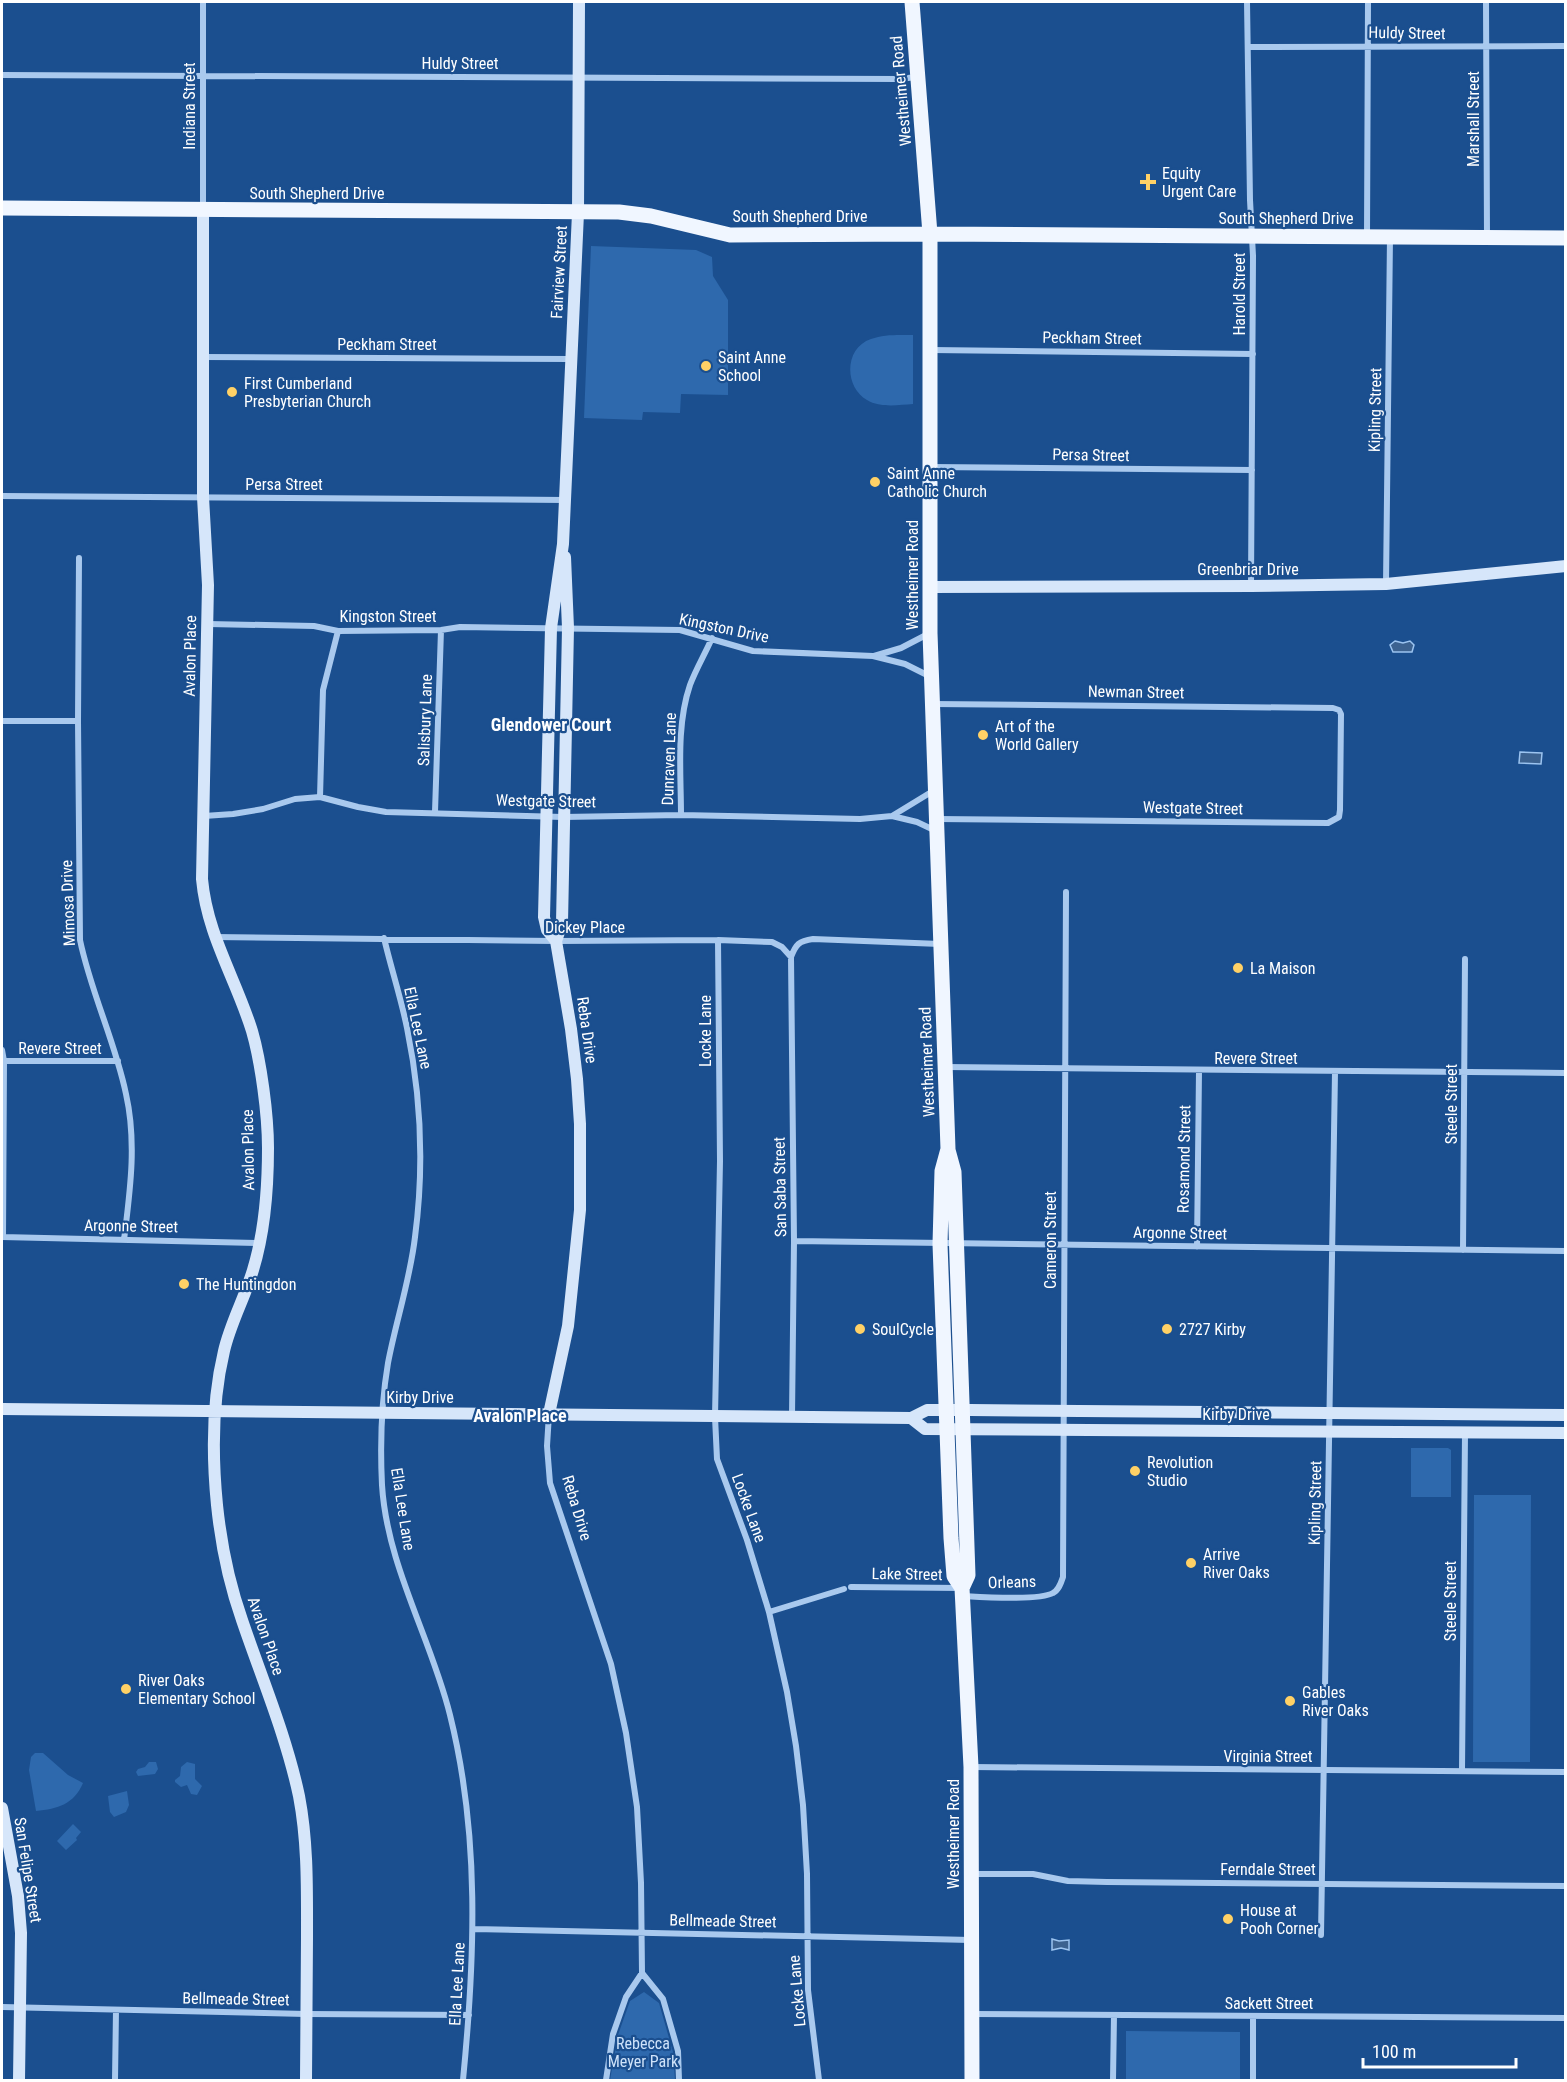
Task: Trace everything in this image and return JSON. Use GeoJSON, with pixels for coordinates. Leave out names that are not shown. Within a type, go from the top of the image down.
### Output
{"type":"FeatureCollection","features":[{"type":"Feature","properties":{"kind":"main road","name":"Westheimer Road"},"geometry":{"type":"LineString","coordinates":[[912,2],[930,234],[931,677],[948,1149],[954,1172],[957,1244],[968,1575],[962,1592],[971,1767],[972,2080]]}},
{"type":"Feature","properties":{"kind":"main road","name":"South Shepherd Drive"},"geometry":{"type":"LineString","coordinates":[[2,208],[619,212],[651,216],[730,235],[1566,238]]}},
{"type":"Feature","properties":{"kind":"main road","name":"Westheimer Road"},"geometry":{"type":"LineString","coordinates":[[948,1149],[942,1171],[940,1244],[951,1538],[954,1576],[962,1592]]}},
{"type":"Feature","properties":{"kind":"street","name":"Indiana Street"},"geometry":{"type":"LineString","coordinates":[[202,210],[203,2]]}},
{"type":"Feature","properties":{"kind":"street","name":"Fairview Street"},"geometry":{"type":"LineString","coordinates":[[545,816],[551,628],[563,544],[566,500],[578,213],[579,2]]}},
{"type":"Feature","properties":{"kind":"street","name":"Harold Street"},"geometry":{"type":"LineString","coordinates":[[1247,2],[1253,354],[1251,586]]}},
{"type":"Feature","properties":{"kind":"street"},"geometry":{"type":"LineString","coordinates":[[1367,236],[1368,2]]}},
{"type":"Feature","properties":{"kind":"street","name":"Marshall Street"},"geometry":{"type":"LineString","coordinates":[[1486,2],[1486,237]]}},
{"type":"Feature","properties":{"kind":"street","name":"Huldy Street"},"geometry":{"type":"LineString","coordinates":[[1248,47],[1566,46]]}},
{"type":"Feature","properties":{"kind":"street","name":"Huldy Street"},"geometry":{"type":"LineString","coordinates":[[2,75],[900,79],[918,76]]}},
{"type":"Feature","properties":{"kind":"street","name":"Avalon Place"},"geometry":{"type":"LineString","coordinates":[[202,210],[203,497],[208,585],[202,879],[204,902],[214,937],[235,985],[252,1033],[263,1090],[268,1143],[268,1184],[261,1243],[253,1272],[224,1348],[216,1391],[214,1413],[217,1503],[230,1581],[277,1716],[299,1797],[305,1843],[307,1886],[306,2080]]}},
{"type":"Feature","properties":{"kind":"street","name":"Kipling Street"},"geometry":{"type":"LineString","coordinates":[[1386,584],[1390,237]]}},
{"type":"Feature","properties":{"kind":"street","name":"Peckham Street"},"geometry":{"type":"LineString","coordinates":[[931,350],[1253,354]]}},
{"type":"Feature","properties":{"kind":"street","name":"Peckham Street"},"geometry":{"type":"LineString","coordinates":[[203,357],[571,359]]}},
{"type":"Feature","properties":{"kind":"street","name":"Persa Street"},"geometry":{"type":"LineString","coordinates":[[931,467],[1252,470]]}},
{"type":"Feature","properties":{"kind":"street","name":"Persa Street"},"geometry":{"type":"LineString","coordinates":[[2,496],[566,500]]}},
{"type":"Feature","properties":{"kind":"street","name":"Fairview Street"},"geometry":{"type":"LineString","coordinates":[[563,544],[567,572],[568,628],[563,817]]}},
{"type":"Feature","properties":{"kind":"street","name":"Mimosa Drive"},"geometry":{"type":"LineString","coordinates":[[79,558],[80,940],[86,968],[118,1061],[126,1094],[132,1135],[124,1240]]}},
{"type":"Feature","properties":{"kind":"street","name":"Greenbriar Drive"},"geometry":{"type":"LineString","coordinates":[[930,587],[1386,584],[1566,566]]}},
{"type":"Feature","properties":{"kind":"street","name":"Kingston Street"},"geometry":{"type":"LineString","coordinates":[[207,624],[314,626],[338,632],[441,630],[460,627],[568,628]]}},
{"type":"Feature","properties":{"kind":"street","name":"Kingston Drive"},"geometry":{"type":"LineString","coordinates":[[568,628],[678,630],[753,651],[873,656],[905,664],[931,677]]}},
{"type":"Feature","properties":{"kind":"street","name":"Salisbury Lane"},"geometry":{"type":"LineString","coordinates":[[435,812],[441,630]]}},
{"type":"Feature","properties":{"kind":"street"},"geometry":{"type":"LineString","coordinates":[[320,797],[323,690],[338,632]]}},
{"type":"Feature","properties":{"kind":"street","name":"Kingston Drive"},"geometry":{"type":"LineString","coordinates":[[873,656],[901,648],[930,633]]}},
{"type":"Feature","properties":{"kind":"street","name":"Dunraven Lane"},"geometry":{"type":"LineString","coordinates":[[681,815],[681,730],[686,701],[691,683],[712,638]]}},
{"type":"Feature","properties":{"kind":"street","name":"Newman Street"},"geometry":{"type":"LineString","coordinates":[[932,705],[1310,707],[1339,710]]}},
{"type":"Feature","properties":{"kind":"street","name":"Westgate Street"},"geometry":{"type":"LineString","coordinates":[[203,816],[233,814],[263,809],[295,799],[320,797],[386,812],[563,817],[681,815],[860,819],[892,816],[937,825],[1328,823],[1339,817],[1340,810],[1341,714],[1339,710]]}},
{"type":"Feature","properties":{"kind":"street"},"geometry":{"type":"LineString","coordinates":[[2,721],[78,721]]}},
{"type":"Feature","properties":{"kind":"street","name":"Westgate Street"},"geometry":{"type":"LineString","coordinates":[[892,816],[935,789]]}},
{"type":"Feature","properties":{"kind":"street","name":"Reba Drive"},"geometry":{"type":"LineString","coordinates":[[545,816],[544,917],[547,930],[556,941]]}},
{"type":"Feature","properties":{"kind":"street","name":"Reba Drive"},"geometry":{"type":"LineString","coordinates":[[563,817],[562,923],[556,941],[577,1079],[580,1124],[580,1210],[568,1326],[549,1414],[547,1446],[550,1483],[611,1664],[627,1732],[637,1807],[642,1973]]}},
{"type":"Feature","properties":{"kind":"street","name":"Cameron Street"},"geometry":{"type":"LineString","coordinates":[[1060,1587],[1063,1577],[1066,892]]}},
{"type":"Feature","properties":{"kind":"street","name":"Dickey Place"},"geometry":{"type":"LineString","coordinates":[[214,937],[556,941],[718,940],[772,942],[782,947],[791,957]]}},
{"type":"Feature","properties":{"kind":"street","name":"Ella Lee Lane"},"geometry":{"type":"LineString","coordinates":[[384,938],[407,1027],[414,1070],[420,1144],[415,1239],[388,1362],[381,1413],[382,1489],[404,1581],[436,1666],[456,1740],[469,1821],[474,1929],[464,2080]]}},
{"type":"Feature","properties":{"kind":"street"},"geometry":{"type":"LineString","coordinates":[[791,957],[796,945],[801,941],[813,939],[940,944]]}},
{"type":"Feature","properties":{"kind":"street","name":"Locke Lane"},"geometry":{"type":"LineString","coordinates":[[718,940],[720,1161],[715,1417],[717,1459],[747,1540],[769,1612],[787,1692],[796,1746],[803,1805],[806,1863],[808,1990],[819,2080]]}},
{"type":"Feature","properties":{"kind":"street","name":"San Saba Street"},"geometry":{"type":"LineString","coordinates":[[791,957],[794,1241],[792,1416]]}},
{"type":"Feature","properties":{"kind":"street","name":"Steele Street"},"geometry":{"type":"LineString","coordinates":[[1463,1250],[1465,959]]}},
{"type":"Feature","properties":{"kind":"street"},"geometry":{"type":"LineString","coordinates":[[2,1050],[2,1237]]}},
{"type":"Feature","properties":{"kind":"street","name":"Revere Street"},"geometry":{"type":"LineString","coordinates":[[3,1061],[118,1061]]}},
{"type":"Feature","properties":{"kind":"street","name":"Revere Street"},"geometry":{"type":"LineString","coordinates":[[946,1067],[1566,1073]]}},
{"type":"Feature","properties":{"kind":"street","name":"Rosamond Street"},"geometry":{"type":"LineString","coordinates":[[1197,1247],[1199,1071]]}},
{"type":"Feature","properties":{"kind":"street","name":"Kipling Street"},"geometry":{"type":"LineString","coordinates":[[1321,1935],[1335,1072]]}},
{"type":"Feature","properties":{"kind":"street","name":"Argonne Street"},"geometry":{"type":"LineString","coordinates":[[2,1237],[261,1243]]}},
{"type":"Feature","properties":{"kind":"street","name":"Argonne Street"},"geometry":{"type":"LineString","coordinates":[[794,1241],[1566,1251]]}},
{"type":"Feature","properties":{"kind":"street","name":"Kirby Drive"},"geometry":{"type":"LineString","coordinates":[[2,1409],[214,1413],[911,1418],[927,1410],[1566,1415]]}},
{"type":"Feature","properties":{"kind":"street"},"geometry":{"type":"LineString","coordinates":[[1465,1432],[1492,1414]]}},
{"type":"Feature","properties":{"kind":"street","name":"Kirby Drive"},"geometry":{"type":"LineString","coordinates":[[911,1418],[925,1430],[1566,1433]]}},
{"type":"Feature","properties":{"kind":"street","name":"Steele Street"},"geometry":{"type":"LineString","coordinates":[[1462,1771],[1465,1432]]}},
{"type":"Feature","properties":{"kind":"street","name":"Orleans"},"geometry":{"type":"LineString","coordinates":[[962,1592],[1033,1596],[1053,1593],[1060,1587]]}},
{"type":"Feature","properties":{"kind":"street","name":"Lake Street"},"geometry":{"type":"LineString","coordinates":[[769,1612],[848,1588],[962,1592]]}},
{"type":"Feature","properties":{"kind":"street","name":"Virginia Street"},"geometry":{"type":"LineString","coordinates":[[971,1767],[1566,1772]]}},
{"type":"Feature","properties":{"kind":"street","name":"San Felipe Street"},"geometry":{"type":"LineString","coordinates":[[2,1808],[18,1896],[21,1933],[19,2080]]}},
{"type":"Feature","properties":{"kind":"street","name":"Ferndale Street"},"geometry":{"type":"LineString","coordinates":[[972,1874],[1033,1874],[1068,1881],[1107,1882],[1566,1886]]}},
{"type":"Feature","properties":{"kind":"street","name":"Bellmeade Street"},"geometry":{"type":"LineString","coordinates":[[474,1929],[972,1940]]}},
{"type":"Feature","properties":{"kind":"street"},"geometry":{"type":"LineString","coordinates":[[606,2080],[616,2025],[626,1997],[642,1973],[663,1999],[678,2051],[680,2080]]}},
{"type":"Feature","properties":{"kind":"street","name":"Bellmeade Street"},"geometry":{"type":"LineString","coordinates":[[2,2007],[469,2015]]}},
{"type":"Feature","properties":{"kind":"street"},"geometry":{"type":"LineString","coordinates":[[115,2080],[116,2010]]}},
{"type":"Feature","properties":{"kind":"street","name":"Sackett Street"},"geometry":{"type":"LineString","coordinates":[[972,2014],[1566,2018]]}},
{"type":"Feature","properties":{"kind":"street"},"geometry":{"type":"LineString","coordinates":[[1113,2080],[1114,2015]]}},
{"type":"Feature","properties":{"kind":"street"},"geometry":{"type":"LineString","coordinates":[[1252,2080],[1253,2016]]}},
{"type":"Feature","properties":{"kind":"green space"},"geometry":{"type":"Polygon","coordinates":[[[591,246],[696,250],[712,257],[713,276],[728,300],[728,395],[681,394],[680,413],[643,412],[642,420],[584,418],[591,246]]]}},
{"type":"Feature","properties":{"kind":"green space"},"geometry":{"type":"Polygon","coordinates":[[[913,335],[913,404],[872,403],[859,394],[854,386],[850,368],[856,350],[876,337],[913,335]]]}},
{"type":"Feature","properties":{"kind":"green space"},"geometry":{"type":"Polygon","coordinates":[[[1411,1448],[1448,1448],[1451,1450],[1451,1497],[1411,1497],[1411,1448]]]}},
{"type":"Feature","properties":{"kind":"green space"},"geometry":{"type":"Polygon","coordinates":[[[1474,1495],[1531,1495],[1530,1762],[1473,1762],[1474,1495]]]}},
{"type":"Feature","properties":{"kind":"green space"},"geometry":{"type":"Polygon","coordinates":[[[35,1753],[43,1753],[68,1775],[83,1783],[70,1801],[58,1807],[36,1811],[29,1770],[31,1757],[35,1753]]]}},
{"type":"Feature","properties":{"kind":"green space"},"geometry":{"type":"Polygon","coordinates":[[[149,1762],[156,1762],[158,1769],[155,1774],[138,1776],[136,1772],[138,1769],[145,1767],[149,1762]]]}},
{"type":"Feature","properties":{"kind":"green space"},"geometry":{"type":"Polygon","coordinates":[[[187,1762],[195,1764],[195,1779],[202,1786],[197,1795],[191,1794],[187,1785],[181,1787],[175,1782],[180,1776],[181,1767],[187,1762]]]}},
{"type":"Feature","properties":{"kind":"green space"},"geometry":{"type":"Polygon","coordinates":[[[127,1791],[129,1805],[126,1812],[114,1817],[110,1812],[108,1796],[127,1791]]]}},
{"type":"Feature","properties":{"kind":"green space"},"geometry":{"type":"Polygon","coordinates":[[[73,1824],[81,1832],[77,1840],[66,1850],[57,1841],[73,1824]]]}},
{"type":"Feature","properties":{"kind":"green space","name":"Rebecca Meyer Park"},"geometry":{"type":"Polygon","coordinates":[[[644,1992],[659,2003],[673,2052],[675,2080],[610,2080],[618,2035],[630,2001],[644,1992]]]}},
{"type":"Feature","properties":{"kind":"green space"},"geometry":{"type":"Polygon","coordinates":[[[1126,2031],[1240,2032],[1240,2080],[1126,2080],[1126,2031]]]}},
{"type":"Feature","properties":{"kind":"shaded area"},"geometry":{"type":"Polygon","coordinates":[[[1395,641],[1403,643],[1410,641],[1414,645],[1412,652],[1393,652],[1390,645],[1395,641]]]}},
{"type":"Feature","properties":{"kind":"shaded area"},"geometry":{"type":"Polygon","coordinates":[[[1520,752],[1542,753],[1541,764],[1519,763],[1520,752]]]}},
{"type":"Feature","properties":{"kind":"shaded area"},"geometry":{"type":"Polygon","coordinates":[[[1052,1939],[1069,1940],[1069,1950],[1061,1948],[1052,1950],[1052,1939]]]}},
{"type":"Feature","properties":{"kind":"place","name":"Equity Urgent Care"},"geometry":{"type":"Point","coordinates":[1148,182]}},
{"type":"Feature","properties":{"kind":"place","name":"Saint Anne School"},"geometry":{"type":"Point","coordinates":[706,366]}},
{"type":"Feature","properties":{"kind":"place","name":"First Cumberland Presbyterian Church"},"geometry":{"type":"Point","coordinates":[232,392]}},
{"type":"Feature","properties":{"kind":"place","name":"Saint Anne Catholic Church"},"geometry":{"type":"Point","coordinates":[875,482]}},
{"type":"Feature","properties":{"kind":"place","name":"Art of the World Gallery"},"geometry":{"type":"Point","coordinates":[983,735]}},
{"type":"Feature","properties":{"kind":"place","name":"La Maison"},"geometry":{"type":"Point","coordinates":[1238,968]}},
{"type":"Feature","properties":{"kind":"place","name":"The Huntingdon"},"geometry":{"type":"Point","coordinates":[184,1284]}},
{"type":"Feature","properties":{"kind":"place","name":"SoulCycle"},"geometry":{"type":"Point","coordinates":[860,1329]}},
{"type":"Feature","properties":{"kind":"place","name":"2727 Kirby"},"geometry":{"type":"Point","coordinates":[1167,1329]}},
{"type":"Feature","properties":{"kind":"place","name":"Revolution Studio"},"geometry":{"type":"Point","coordinates":[1135,1471]}},
{"type":"Feature","properties":{"kind":"place","name":"Arrive River Oaks"},"geometry":{"type":"Point","coordinates":[1191,1563]}},
{"type":"Feature","properties":{"kind":"place","name":"River Oaks Elementary School"},"geometry":{"type":"Point","coordinates":[126,1689]}},
{"type":"Feature","properties":{"kind":"place","name":"Gables River Oaks"},"geometry":{"type":"Point","coordinates":[1290,1701]}},
{"type":"Feature","properties":{"kind":"place","name":"House at Pooh Corner"},"geometry":{"type":"Point","coordinates":[1228,1919]}},
{"type":"Feature","properties":{"kind":"district","name":"Glendower Court"},"geometry":{"type":"Point","coordinates":[551,724]}},
{"type":"Feature","properties":{"kind":"district","name":"Avalon Place"},"geometry":{"type":"Point","coordinates":[520,1415]}}]}
